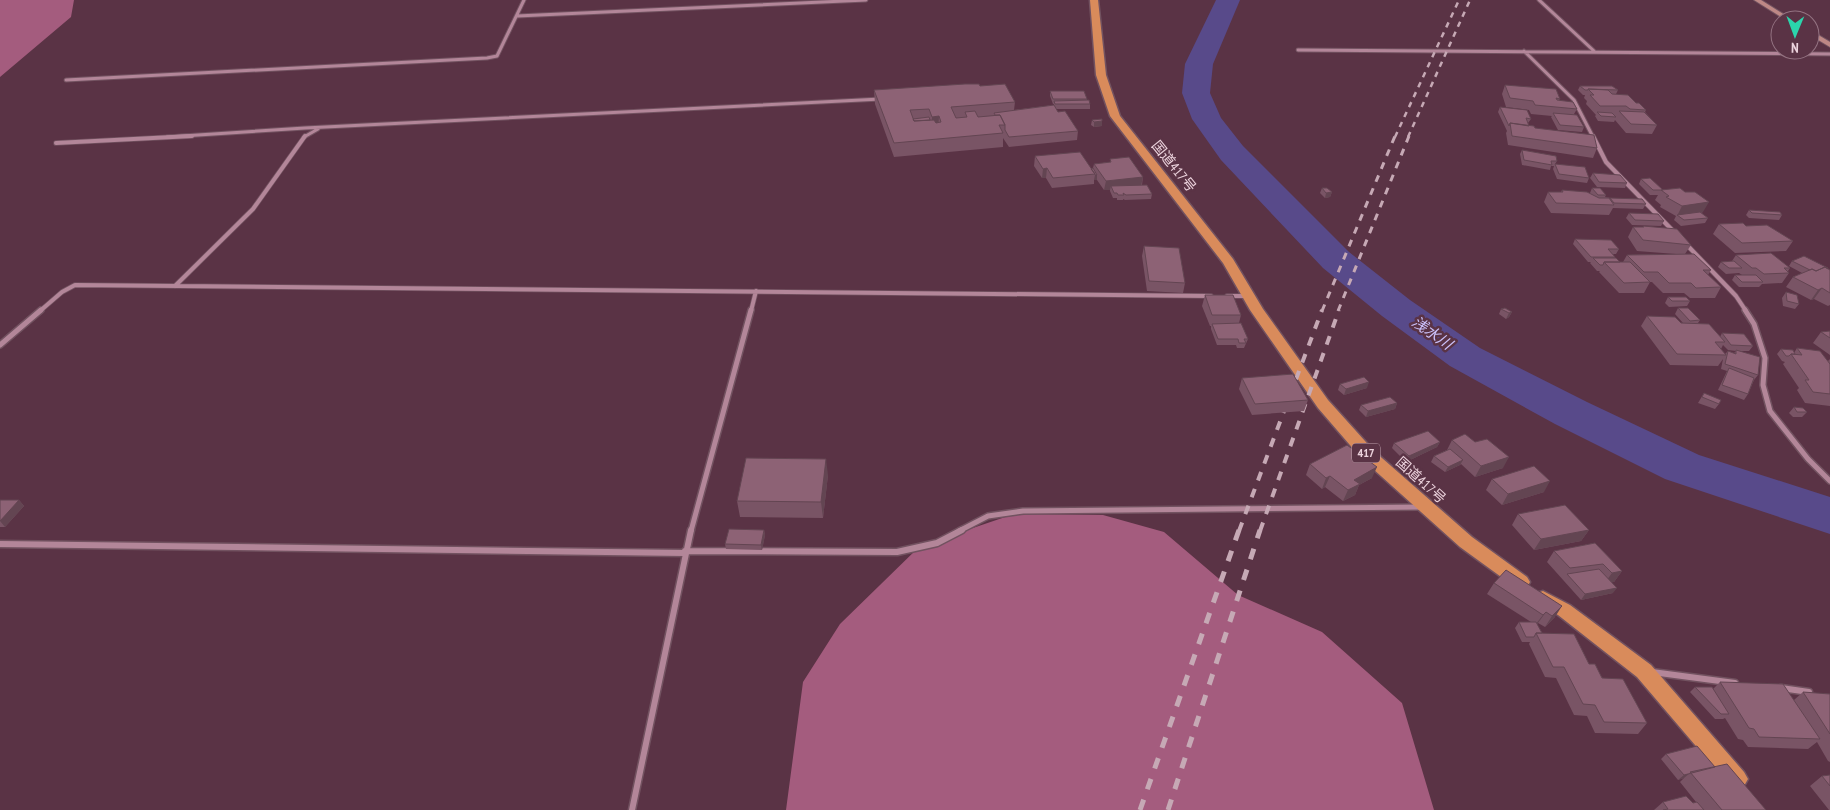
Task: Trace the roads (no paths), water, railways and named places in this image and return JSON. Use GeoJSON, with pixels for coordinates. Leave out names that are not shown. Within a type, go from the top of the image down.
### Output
{"type":"FeatureCollection","features":[{"type":"Feature","properties":{"kind":"highway","name":"国道417号"},"geometry":{"type":"LineString","coordinates":[[1094,0],[1101,75],[1115,116],[1229,262],[1249,296],[1323,404],[1368,455],[1466,542],[1544,599],[1564,610],[1644,671],[1748,790]]}},
{"type":"Feature","properties":{"kind":"main road"},"geometry":{"type":"LineString","coordinates":[[1757,0],[1774,10]]}},
{"type":"Feature","properties":{"kind":"street"},"geometry":{"type":"LineString","coordinates":[[66,80],[487,58],[498,56],[524,0]]}},
{"type":"Feature","properties":{"kind":"street"},"geometry":{"type":"LineString","coordinates":[[517,16],[866,0]]}},
{"type":"Feature","properties":{"kind":"street"},"geometry":{"type":"LineString","coordinates":[[1539,0],[1595,51]]}},
{"type":"Feature","properties":{"kind":"street"},"geometry":{"type":"LineString","coordinates":[[1298,50],[1830,54]]}},
{"type":"Feature","properties":{"kind":"street"},"geometry":{"type":"LineString","coordinates":[[1524,51],[1574,100],[1606,162],[1736,296],[1754,324],[1765,358],[1764,385],[1770,411],[1808,459],[1830,481]]}},
{"type":"Feature","properties":{"kind":"street"},"geometry":{"type":"LineString","coordinates":[[56,143],[324,127],[889,98]]}},
{"type":"Feature","properties":{"kind":"street"},"geometry":{"type":"LineString","coordinates":[[175,286],[253,209],[305,136],[324,127]]}},
{"type":"Feature","properties":{"kind":"street"},"geometry":{"type":"LineString","coordinates":[[0,345],[62,292],[74,285],[1249,296]]}},
{"type":"Feature","properties":{"kind":"street"},"geometry":{"type":"LineString","coordinates":[[632,810],[685,552],[756,291]]}},
{"type":"Feature","properties":{"kind":"street"},"geometry":{"type":"LineString","coordinates":[[0,544],[685,552],[897,552],[937,543],[988,516],[1023,511],[1426,507]]}},
{"type":"Feature","properties":{"kind":"street"},"geometry":{"type":"LineString","coordinates":[[1644,671],[1741,683]]}},
{"type":"Feature","properties":{"kind":"street"},"geometry":{"type":"LineString","coordinates":[[1770,687],[1813,693]]}},
{"type":"Feature","properties":{"kind":"waterway","name":"浅水川"},"geometry":{"type":"LineString","coordinates":[[1228,0],[1199,64],[1196,93],[1207,119],[1232,153],[1336,260],[1396,308],[1465,357],[1571,413],[1682,467],[1830,516]]}},
{"type":"Feature","properties":{"kind":"railway"},"geometry":{"type":"LineString","coordinates":[[1395,137],[1459,0]]}},
{"type":"Feature","properties":{"kind":"railway"},"geometry":{"type":"LineString","coordinates":[[1408,137],[1470,0]]}},
{"type":"Feature","properties":{"kind":"railway"},"geometry":{"type":"LineString","coordinates":[[1322,311],[1395,136]]}},
{"type":"Feature","properties":{"kind":"railway"},"geometry":{"type":"LineString","coordinates":[[1338,311],[1409,136]]}},
{"type":"Feature","properties":{"kind":"railway"},"geometry":{"type":"LineString","coordinates":[[1239,531],[1322,310]]}},
{"type":"Feature","properties":{"kind":"railway"},"geometry":{"type":"LineString","coordinates":[[1260,531],[1339,310]]}},
{"type":"Feature","properties":{"kind":"railway"},"geometry":{"type":"LineString","coordinates":[[1140,810],[1239,530]]}},
{"type":"Feature","properties":{"kind":"railway"},"geometry":{"type":"LineString","coordinates":[[1168,810],[1260,530]]}}]}
